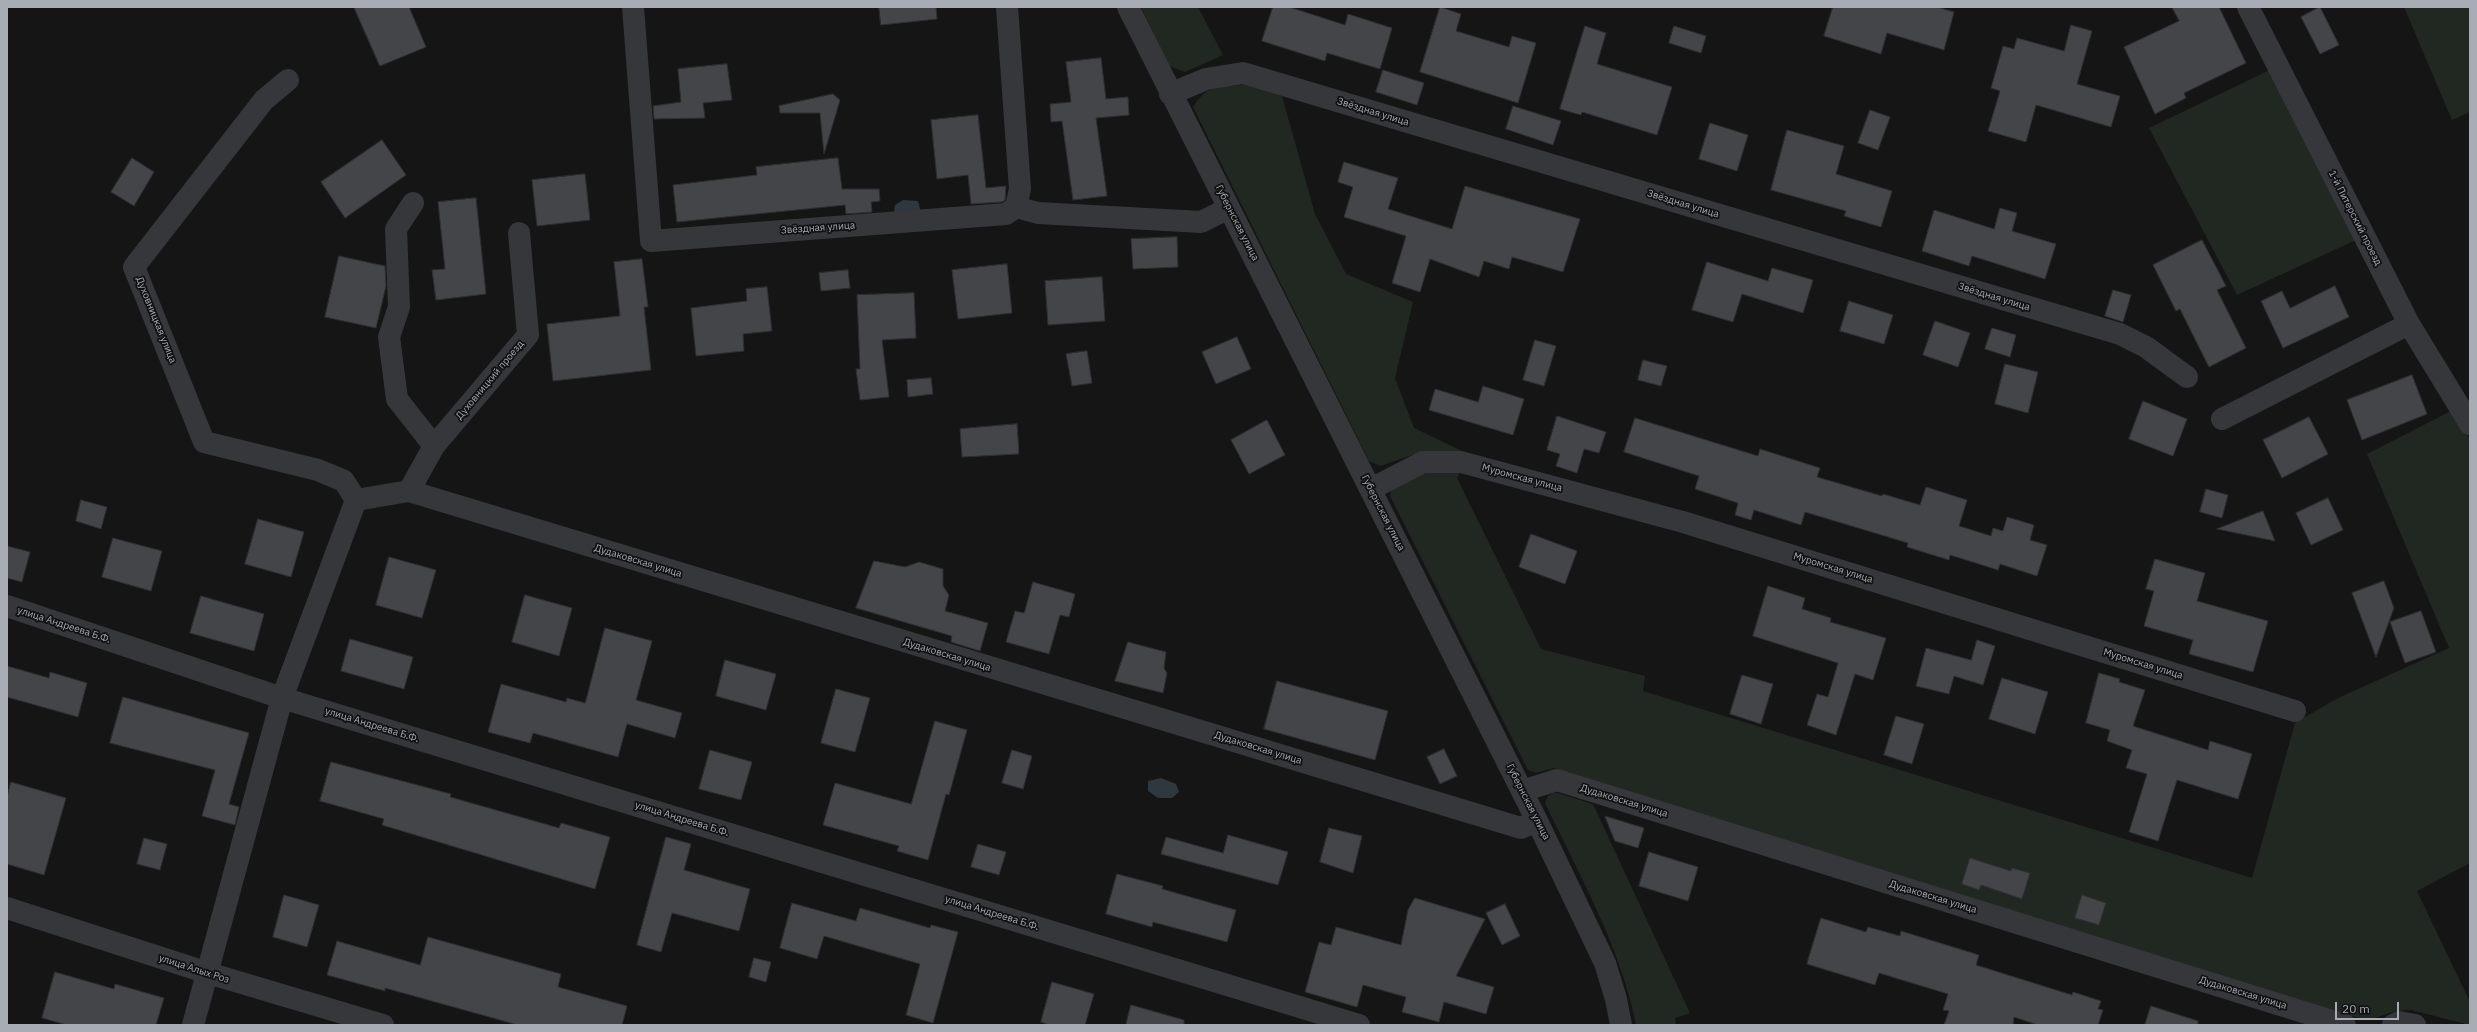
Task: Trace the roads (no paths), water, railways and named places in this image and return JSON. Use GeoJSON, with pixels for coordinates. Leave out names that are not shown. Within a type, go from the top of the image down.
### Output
{"type":"FeatureCollection","features":[{"type":"Feature","properties":{"kind":"street","name":"Звёздная улица"},"geometry":{"type":"LineString","coordinates":[[633,7],[651,241],[1006,214],[1016,207]]}},
{"type":"Feature","properties":{"kind":"street"},"geometry":{"type":"LineString","coordinates":[[1007,7],[1020,189],[1016,207],[1038,213],[1201,222],[1229,208]]}},
{"type":"Feature","properties":{"kind":"street","name":"Губернская улица"},"geometry":{"type":"LineString","coordinates":[[1128,7],[1170,94],[1538,821],[1605,963],[1616,999],[1621,1025]]}},
{"type":"Feature","properties":{"kind":"street","name":"1-й Питерский проезд"},"geometry":{"type":"LineString","coordinates":[[2248,7],[2409,324],[2470,424]]}},
{"type":"Feature","properties":{"kind":"street","name":"Звёздная улица"},"geometry":{"type":"LineString","coordinates":[[1170,94],[1206,79],[1244,73],[2120,334],[2146,347],[2187,377]]}},
{"type":"Feature","properties":{"kind":"street","name":"Духовницкая улица"},"geometry":{"type":"LineString","coordinates":[[288,80],[264,100],[134,266],[204,442],[318,470],[344,481],[356,500]]}},
{"type":"Feature","properties":{"kind":"street"},"geometry":{"type":"LineString","coordinates":[[413,203],[396,229],[399,306],[389,337],[397,399],[434,446]]}},
{"type":"Feature","properties":{"kind":"street","name":"Духовницкий проезд"},"geometry":{"type":"LineString","coordinates":[[409,491],[434,446],[528,335],[519,233]]}},
{"type":"Feature","properties":{"kind":"street"},"geometry":{"type":"LineString","coordinates":[[2222,418],[2409,324]]}},
{"type":"Feature","properties":{"kind":"street","name":"Муромская улица"},"geometry":{"type":"LineString","coordinates":[[1371,489],[1423,462],[1461,462],[1683,522],[2295,711]]}},
{"type":"Feature","properties":{"kind":"street","name":"Дудаковская улица"},"geometry":{"type":"LineString","coordinates":[[356,500],[409,491],[1520,828],[1538,821]]}},
{"type":"Feature","properties":{"kind":"street"},"geometry":{"type":"LineString","coordinates":[[193,1025],[282,698],[356,500]]}},
{"type":"Feature","properties":{"kind":"street","name":"улица Андреева Б.Ф."},"geometry":{"type":"LineString","coordinates":[[7,606],[282,698],[1359,1025]]}},
{"type":"Feature","properties":{"kind":"street","name":"Дудаковская улица"},"geometry":{"type":"LineString","coordinates":[[1522,791],[1557,780],[2345,1025]]}},
{"type":"Feature","properties":{"kind":"street","name":"улица Алых Роз"},"geometry":{"type":"LineString","coordinates":[[7,908],[208,973],[383,1025]]}},
{"type":"Feature","properties":{"kind":"street"},"geometry":{"type":"LineString","coordinates":[[2394,1025],[2399,1022],[2415,1025]]}}]}
